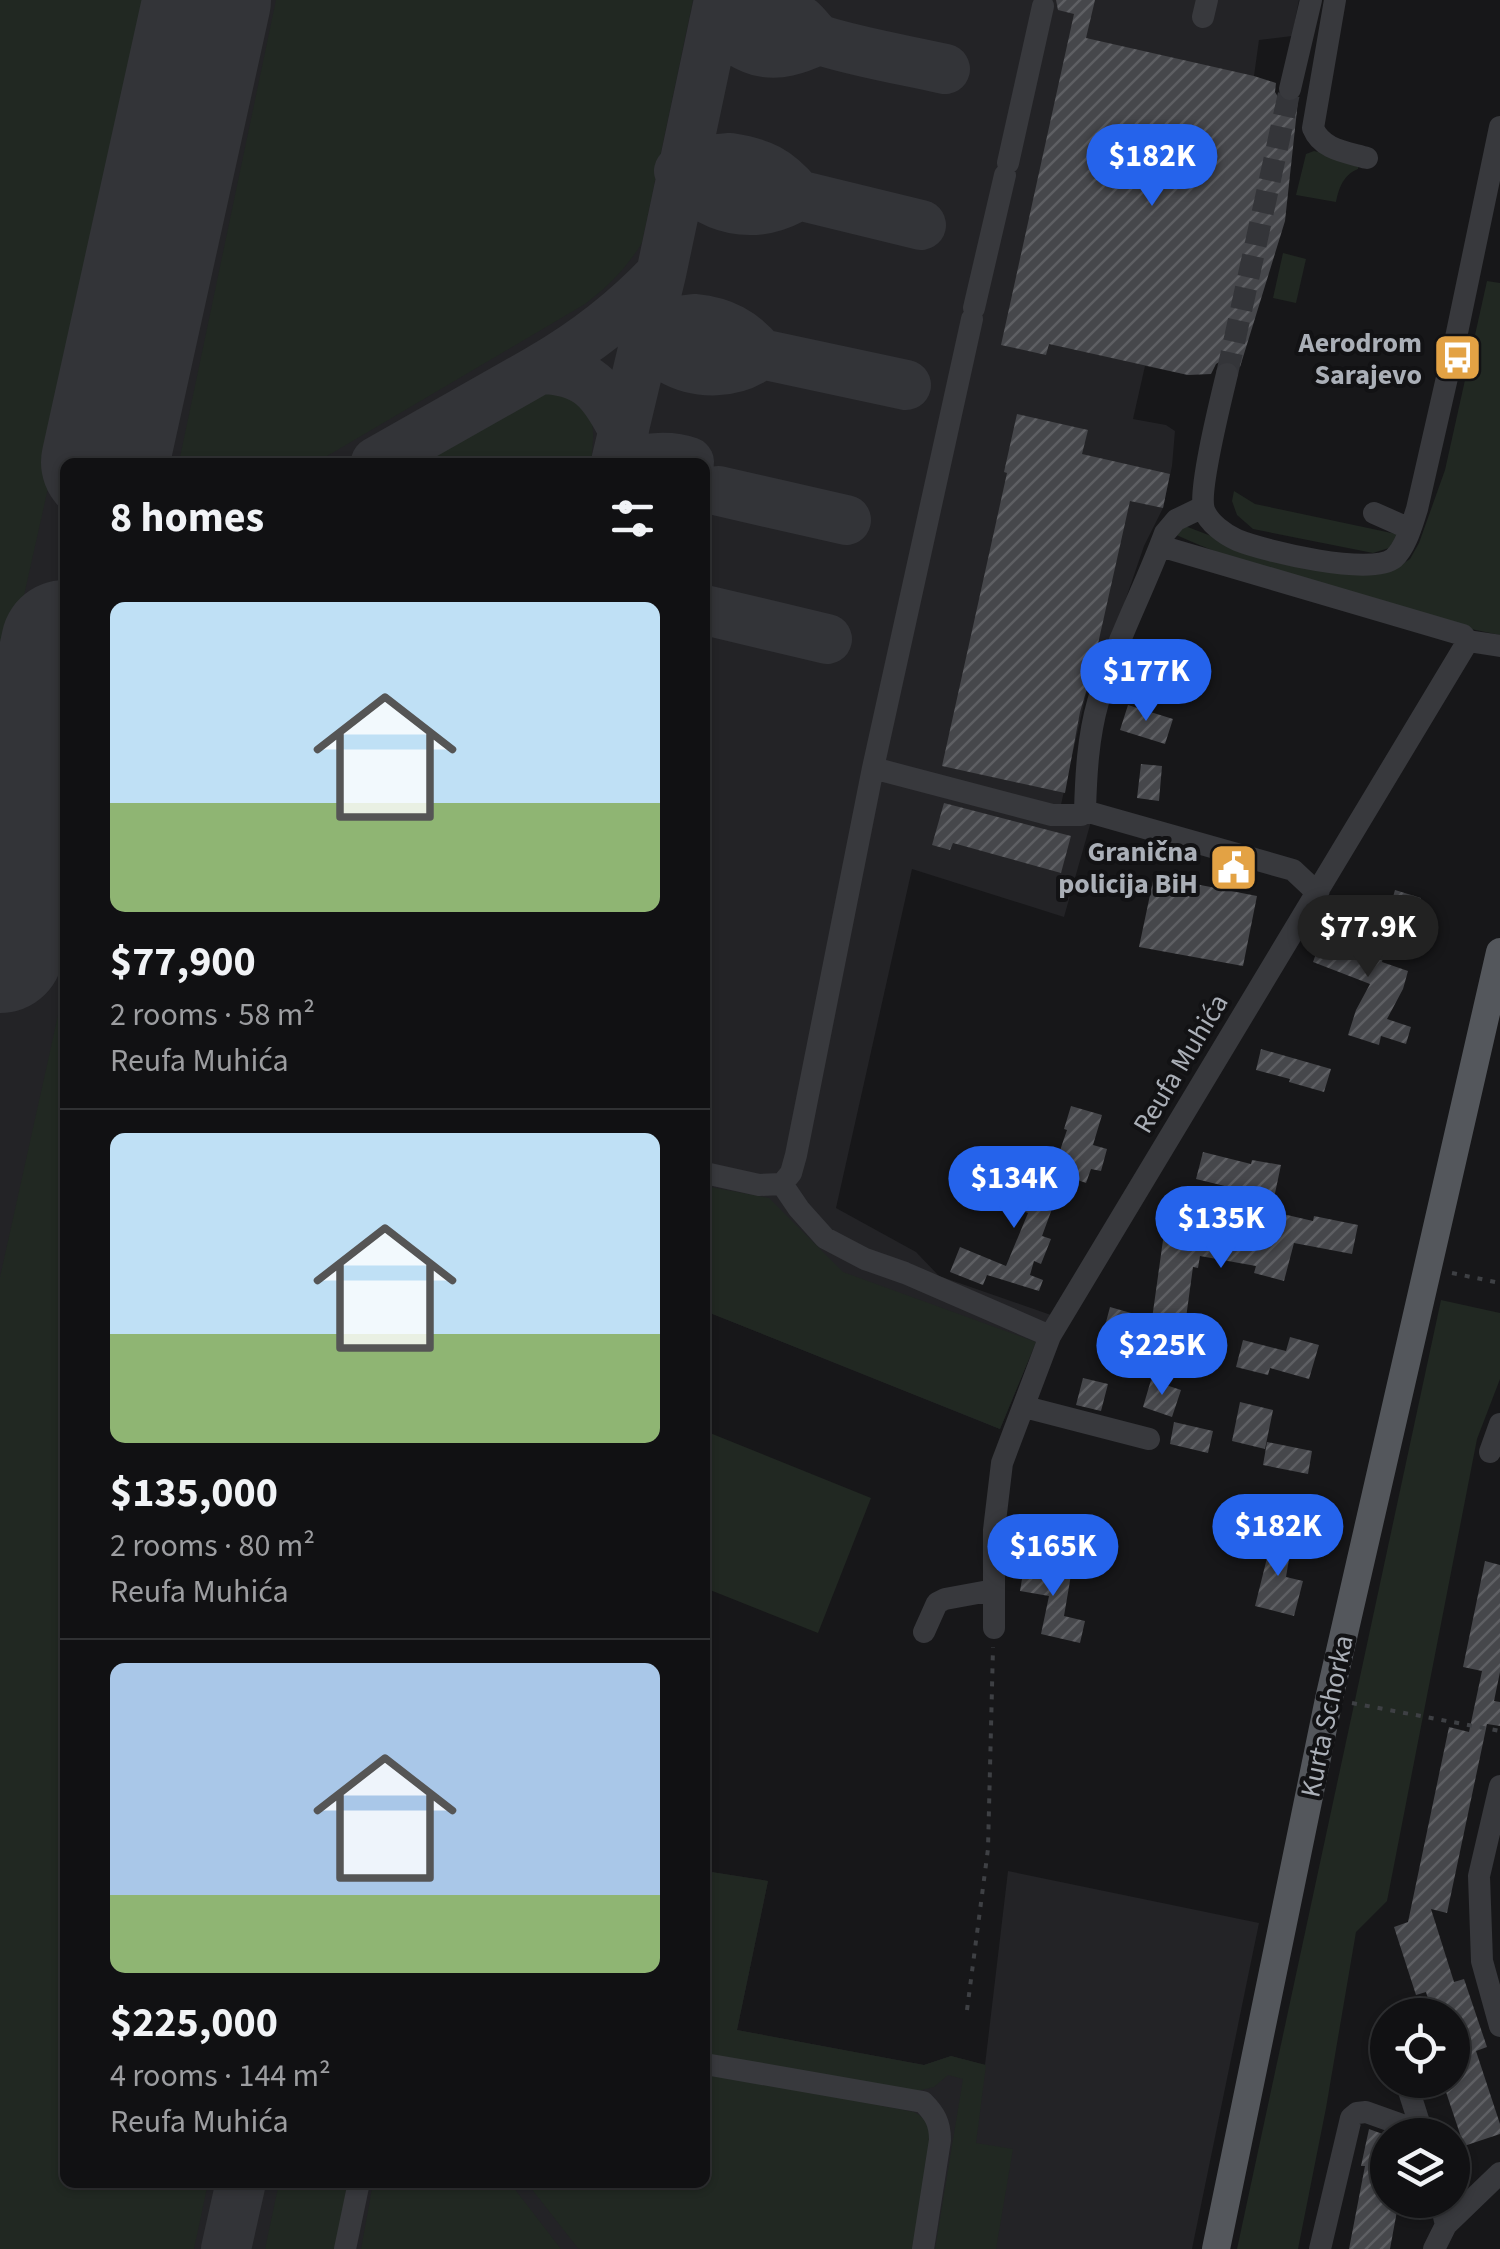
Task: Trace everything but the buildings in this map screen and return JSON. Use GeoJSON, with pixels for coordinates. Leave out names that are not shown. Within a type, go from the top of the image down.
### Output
{"type":"FeatureCollection","features":[{"type":"Feature","properties":{"kind":"main road","name":"Kurta Schorka"},"geometry":{"type":"LineString","coordinates":[[1216,2249],[1329,1699],[1500,952]]}},
{"type":"Feature","properties":{"kind":"street"},"geometry":{"type":"LineString","coordinates":[[1290,89],[1311,0]]}},
{"type":"Feature","properties":{"kind":"street"},"geometry":{"type":"LineString","coordinates":[[1335,0],[1313,128],[1326,146],[1367,158]]}},
{"type":"Feature","properties":{"kind":"street"},"geometry":{"type":"LineString","coordinates":[[710,1175],[774,1186],[782,1184],[791,1173],[873,768],[1043,6]]}},
{"type":"Feature","properties":{"kind":"street"},"geometry":{"type":"LineString","coordinates":[[1226,374],[1204,485],[1203,507],[1212,522],[1236,539],[1311,558],[1355,566],[1380,564],[1394,557],[1417,509],[1500,128]]}},
{"type":"Feature","properties":{"kind":"street"},"geometry":{"type":"LineString","coordinates":[[873,768],[1052,815],[1082,815],[1097,704],[1122,633],[1165,533],[1176,520],[1203,507]]}},
{"type":"Feature","properties":{"kind":"street"},"geometry":{"type":"LineString","coordinates":[[1374,513],[1410,529]]}},
{"type":"Feature","properties":{"kind":"street"},"geometry":{"type":"LineString","coordinates":[[1160,546],[1464,635],[1468,641],[1500,646]]}},
{"type":"Feature","properties":{"kind":"street","name":"Reufa Muhića"},"geometry":{"type":"LineString","coordinates":[[994,1628],[994,1530],[1002,1462],[1050,1336],[1468,641]]}},
{"type":"Feature","properties":{"kind":"street"},"geometry":{"type":"LineString","coordinates":[[1085,811],[1294,870],[1319,890]]}},
{"type":"Feature","properties":{"kind":"street"},"geometry":{"type":"LineString","coordinates":[[782,1184],[825,1238],[1050,1336]]}},
{"type":"Feature","properties":{"kind":"street"},"geometry":{"type":"LineString","coordinates":[[1025,1406],[1149,1439]]}},
{"type":"Feature","properties":{"kind":"street"},"geometry":{"type":"LineString","coordinates":[[1490,1452],[1500,1424]]}},
{"type":"Feature","properties":{"kind":"street"},"geometry":{"type":"LineString","coordinates":[[924,1632],[937,1604],[945,1599],[994,1590]]}},
{"type":"Feature","properties":{"kind":"street"},"geometry":{"type":"LineString","coordinates":[[1500,1787],[1482,1961],[1500,2026]]}},
{"type":"Feature","properties":{"kind":"street"},"geometry":{"type":"LineString","coordinates":[[710,2065],[923,2102],[940,2126],[940,2140],[923,2249]]}},
{"type":"Feature","properties":{"kind":"street"},"geometry":{"type":"LineString","coordinates":[[1320,2249],[1351,2118],[1366,2112],[1381,2118]]}},
{"type":"Feature","properties":{"kind":"street"},"geometry":{"type":"LineString","coordinates":[[1437,2248],[1446,2224],[1500,2173]]}},
{"type":"Feature","properties":{"kind":"street"},"geometry":{"type":"LineString","coordinates":[[345,2249],[358,2188]]}},
{"type":"Feature","properties":{"kind":"street"},"geometry":{"type":"LineString","coordinates":[[1444,2218],[1446,2224]]}},
{"type":"Feature","properties":{"kind":"path"},"geometry":{"type":"LineString","coordinates":[[1428,1268],[1500,1284]]}},
{"type":"Feature","properties":{"kind":"path"},"geometry":{"type":"LineString","coordinates":[[967,2010],[988,1848],[994,1628]]}},
{"type":"Feature","properties":{"kind":"path"},"geometry":{"type":"LineString","coordinates":[[1329,1699],[1500,1731]]}},
{"type":"Feature","properties":{"kind":"shaded area"},"geometry":{"type":"Polygon","coordinates":[[[0,0],[1299,0],[1292,36],[1259,40],[1188,375],[1145,366],[1133,419],[1166,425],[1175,431],[1172,466],[1163,508],[1144,546],[1109,648],[1096,651],[1060,809],[1092,818],[1064,917],[912,869],[836,1208],[916,1252],[939,1276],[1051,1315],[1000,1429],[710,1313],[710,458],[60,458],[60,2188],[710,2188],[710,1872],[768,1881],[737,2030],[924,2065],[951,2056],[985,2065],[1008,1871],[1259,1923],[1192,2249],[0,2249],[0,0]]]}},
{"type":"Feature","properties":{"kind":"shaded area"},"geometry":{"type":"Polygon","coordinates":[[[0,0],[157,0],[0,703],[0,0]]]}},
{"type":"Feature","properties":{"kind":"shaded area"},"geometry":{"type":"Polygon","coordinates":[[[276,0],[693,0],[642,243],[602,291],[324,458],[180,458],[276,0]]]}},
{"type":"Feature","properties":{"kind":"shaded area"},"geometry":{"type":"Polygon","coordinates":[[[1314,151],[1359,162],[1358,169],[1342,182],[1336,202],[1296,195],[1306,154],[1314,151]]]}},
{"type":"Feature","properties":{"kind":"shaded area"},"geometry":{"type":"Polygon","coordinates":[[[1283,253],[1306,259],[1296,303],[1273,298],[1283,253]]]}},
{"type":"Feature","properties":{"kind":"shaded area"},"geometry":{"type":"Polygon","coordinates":[[[1487,281],[1500,283],[1500,635],[1334,594],[1174,534],[1180,524],[1268,558],[1372,575],[1393,570],[1410,559],[1445,470],[1487,281]]]}},
{"type":"Feature","properties":{"kind":"shaded area"},"geometry":{"type":"Polygon","coordinates":[[[555,390],[569,394],[586,407],[593,426],[591,458],[431,458],[532,396],[555,390]]]}},
{"type":"Feature","properties":{"kind":"shaded area"},"geometry":{"type":"Polygon","coordinates":[[[1234,491],[1255,504],[1401,535],[1389,548],[1373,553],[1253,529],[1237,515],[1232,501],[1234,491]]]}},
{"type":"Feature","properties":{"kind":"shaded area"},"geometry":{"type":"Polygon","coordinates":[[[60,1007],[60,2188],[207,2188],[194,2249],[0,2249],[0,1277],[60,1007]]]}},
{"type":"Feature","properties":{"kind":"shaded area"},"geometry":{"type":"Polygon","coordinates":[[[710,1187],[769,1198],[843,1272],[1036,1342],[1000,1429],[710,1313],[710,1187]]]}},
{"type":"Feature","properties":{"kind":"shaded area"},"geometry":{"type":"Polygon","coordinates":[[[1441,1300],[1500,1313],[1500,1379],[1477,1439],[1387,1901],[1356,1932],[1298,2249],[1237,2249],[1441,1300]]]}},
{"type":"Feature","properties":{"kind":"shaded area"},"geometry":{"type":"Polygon","coordinates":[[[710,1433],[871,1498],[818,1633],[710,1590],[710,1433]]]}},
{"type":"Feature","properties":{"kind":"shaded area"},"geometry":{"type":"Polygon","coordinates":[[[710,1872],[768,1881],[737,2030],[924,2065],[951,2056],[986,2065],[976,2143],[1013,2149],[996,2249],[935,2249],[963,2079],[948,2075],[934,2087],[917,2091],[710,2055],[710,1872]]]}},
{"type":"Feature","properties":{"kind":"shaded area"},"geometry":{"type":"Polygon","coordinates":[[[710,2073],[914,2112],[928,2124],[930,2155],[912,2249],[577,2247],[531,2188],[710,2188],[710,2073]]]}},
{"type":"Feature","properties":{"kind":"shaded area"},"geometry":{"type":"Polygon","coordinates":[[[278,2188],[351,2188],[339,2249],[265,2249],[278,2188]]]}},
{"type":"Feature","properties":{"kind":"shaded area"},"geometry":{"type":"Polygon","coordinates":[[[372,2188],[514,2188],[561,2249],[361,2249],[372,2188]]]}},
{"type":"Feature","properties":{"kind":"taxiway"},"geometry":{"type":"LineString","coordinates":[[617,458],[719,0]]}},
{"type":"Feature","properties":{"kind":"taxiway"},"geometry":{"type":"LineString","coordinates":[[818,40],[788,51],[763,52],[740,42],[714,23],[746,9],[780,10],[801,21],[823,41],[945,69]]}},
{"type":"Feature","properties":{"kind":"taxiway"},"geometry":{"type":"LineString","coordinates":[[730,158],[768,169],[798,195],[766,208],[734,208],[703,196],[679,171],[710,160],[730,158]]}},
{"type":"Feature","properties":{"kind":"taxiway"},"geometry":{"type":"LineString","coordinates":[[798,195],[921,225]]}},
{"type":"Feature","properties":{"kind":"taxiway"},"geometry":{"type":"LineString","coordinates":[[540,369],[604,326],[661,274]]}},
{"type":"Feature","properties":{"kind":"taxiway"},"geometry":{"type":"LineString","coordinates":[[694,319],[732,329],[761,354],[740,366],[704,370],[666,357],[646,337],[678,321],[694,319]]}},
{"type":"Feature","properties":{"kind":"taxiway"},"geometry":{"type":"LineString","coordinates":[[761,354],[906,385]]}},
{"type":"Feature","properties":{"kind":"taxiway"},"geometry":{"type":"LineString","coordinates":[[383,458],[540,369],[570,373],[592,385],[609,404],[624,431]]}},
{"type":"Feature","properties":{"kind":"taxiway"},"geometry":{"type":"LineString","coordinates":[[117,407],[118,458]]}},
{"type":"Feature","properties":{"kind":"taxiway"},"geometry":{"type":"LineString","coordinates":[[651,458],[667,458]]}},
{"type":"Feature","properties":{"kind":"taxiway"},"geometry":{"type":"LineString","coordinates":[[719,491],[846,520]]}},
{"type":"Feature","properties":{"kind":"taxiway"},"geometry":{"type":"LineString","coordinates":[[710,611],[827,639]]}},
{"type":"Feature","properties":{"kind":"taxiway"},"geometry":{"type":"LineString","coordinates":[[24,830],[60,750]]}},
{"type":"Feature","properties":{"kind":"taxiway"},"geometry":{"type":"LineString","coordinates":[[226,2249],[240,2188]]}},
{"type":"Feature","properties":{"kind":"runway"},"geometry":{"type":"LineString","coordinates":[[106,458],[207,0]]}},
{"type":"Feature","properties":{"kind":"runway"},"geometry":{"type":"LineString","coordinates":[[0,949],[60,667]]}},
{"type":"Feature","properties":{"kind":"tunnel"},"geometry":{"type":"LineString","coordinates":[[1227,374],[1290,89]]}},
{"type":"Feature","properties":{"kind":"place","name":"Aerodrom Sarajevo"},"geometry":{"type":"Point","coordinates":[1457,358]}},
{"type":"Feature","properties":{"kind":"place","name":"Granična policija BiH"},"geometry":{"type":"Point","coordinates":[1233,867]}}]}
